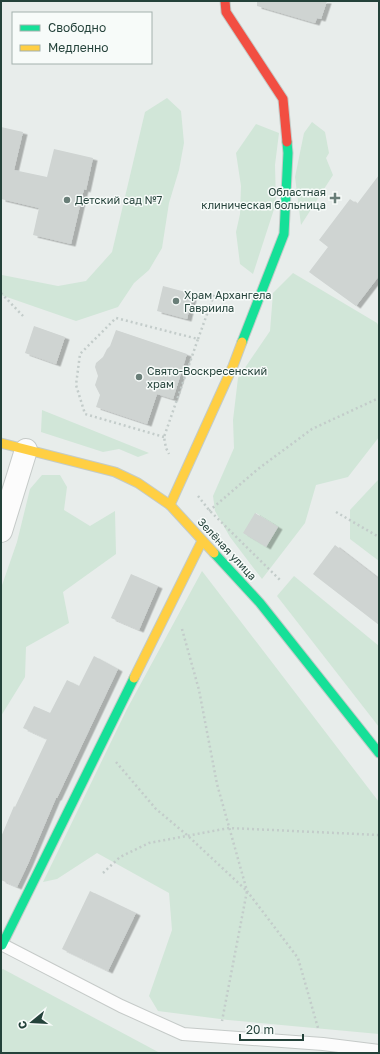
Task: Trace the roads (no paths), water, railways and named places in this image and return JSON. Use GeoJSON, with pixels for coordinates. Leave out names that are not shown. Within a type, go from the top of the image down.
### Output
{"type":"FeatureCollection","features":[{"type":"Feature","properties":{"kind":"street"},"geometry":{"type":"LineString","coordinates":[[170,505],[233,366],[284,234],[288,153],[282,99],[226,12],[225,1]]}},
{"type":"Feature","properties":{"kind":"street","name":"Зелёная улица"},"geometry":{"type":"LineString","coordinates":[[1,442],[26,450],[115,472],[138,483],[170,505],[260,603],[379,753]]}},
{"type":"Feature","properties":{"kind":"street"},"geometry":{"type":"LineString","coordinates":[[1,530],[26,450]]}},
{"type":"Feature","properties":{"kind":"street"},"geometry":{"type":"LineString","coordinates":[[1,945],[202,541]]}},
{"type":"Feature","properties":{"kind":"lane"},"geometry":{"type":"LineString","coordinates":[[1,945],[121,1006],[183,1034],[323,1044],[379,1050]]}},
{"type":"Feature","properties":{"kind":"place","name":"Областная клиническая больница"},"geometry":{"type":"Point","coordinates":[335,198]}},
{"type":"Feature","properties":{"kind":"place","name":"Детский сад №7"},"geometry":{"type":"Point","coordinates":[67,200]}},
{"type":"Feature","properties":{"kind":"place","name":"Храм Архангела Гавриила"},"geometry":{"type":"Point","coordinates":[176,301]}},
{"type":"Feature","properties":{"kind":"place","name":"Свято-Воскресенский храм"},"geometry":{"type":"Point","coordinates":[139,377]}}]}
